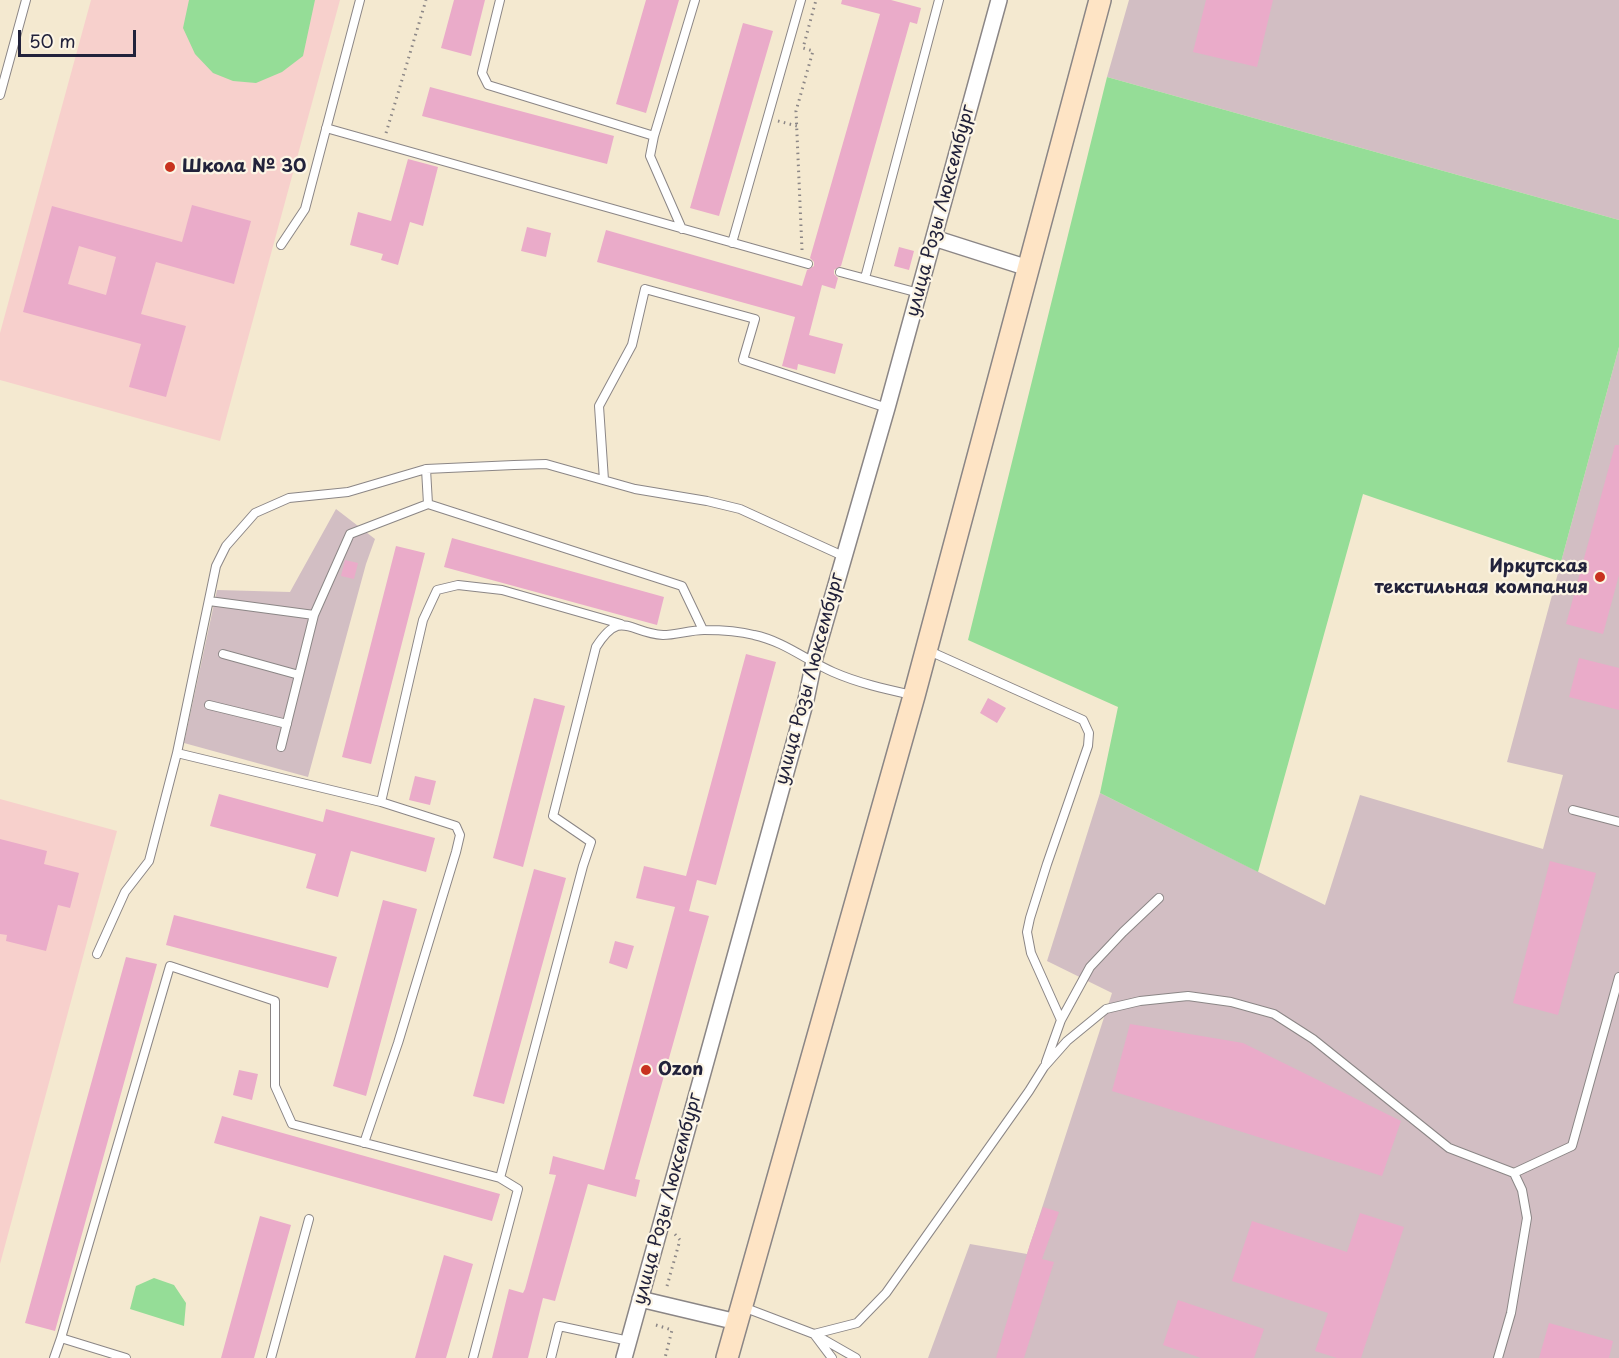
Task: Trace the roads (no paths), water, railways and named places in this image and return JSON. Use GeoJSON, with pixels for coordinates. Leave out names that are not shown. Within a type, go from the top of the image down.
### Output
{"type":"FeatureCollection","features":[{"type":"Feature","properties":{"kind":"main road"},"geometry":{"type":"LineString","coordinates":[[727,1358],[914,696],[1100,0]]}},
{"type":"Feature","properties":{"kind":"street","name":"улица Розы Люксембург"},"geometry":{"type":"LineString","coordinates":[[624,1358],[806,700],[814,661],[887,408],[999,0]]}},
{"type":"Feature","properties":{"kind":"street"},"geometry":{"type":"LineString","coordinates":[[934,238],[1028,268]]}},
{"type":"Feature","properties":{"kind":"street"},"geometry":{"type":"LineString","coordinates":[[640,1299],[740,1314]]}},
{"type":"Feature","properties":{"kind":"lane"},"geometry":{"type":"LineString","coordinates":[[0,95],[26,0]]}},
{"type":"Feature","properties":{"kind":"lane"},"geometry":{"type":"LineString","coordinates":[[281,245],[305,209],[360,0]]}},
{"type":"Feature","properties":{"kind":"lane"},"geometry":{"type":"LineString","coordinates":[[500,0],[482,74],[488,85],[654,136]]}},
{"type":"Feature","properties":{"kind":"lane"},"geometry":{"type":"LineString","coordinates":[[682,229],[650,156],[695,0]]}},
{"type":"Feature","properties":{"kind":"lane"},"geometry":{"type":"LineString","coordinates":[[732,243],[801,0]]}},
{"type":"Feature","properties":{"kind":"lane"},"geometry":{"type":"LineString","coordinates":[[865,278],[939,0]]}},
{"type":"Feature","properties":{"kind":"lane"},"geometry":{"type":"LineString","coordinates":[[326,129],[806,263]]}},
{"type":"Feature","properties":{"kind":"lane"},"geometry":{"type":"LineString","coordinates":[[840,272],[919,293]]}},
{"type":"Feature","properties":{"kind":"lane"},"geometry":{"type":"LineString","coordinates":[[604,480],[599,406],[632,345],[645,289],[755,319],[742,360],[887,408]]}},
{"type":"Feature","properties":{"kind":"lane"},"geometry":{"type":"LineString","coordinates":[[97,954],[124,892],[149,861],[177,753],[216,566],[226,546],[255,513],[289,498],[348,492],[426,469],[546,464],[635,489],[740,509],[843,556]]}},
{"type":"Feature","properties":{"kind":"lane"},"geometry":{"type":"LineString","coordinates":[[426,469],[428,504]]}},
{"type":"Feature","properties":{"kind":"lane"},"geometry":{"type":"LineString","coordinates":[[281,747],[314,615],[350,534],[428,504],[682,586],[703,630]]}},
{"type":"Feature","properties":{"kind":"lane"},"geometry":{"type":"LineString","coordinates":[[381,802],[423,620],[437,591],[458,585],[502,590],[662,635],[703,630],[753,634],[780,643],[831,671],[862,683],[914,696]]}},
{"type":"Feature","properties":{"kind":"lane"},"geometry":{"type":"LineString","coordinates":[[209,601],[314,615]]}},
{"type":"Feature","properties":{"kind":"lane"},"geometry":{"type":"LineString","coordinates":[[500,1178],[591,842],[553,816],[596,648],[605,633],[612,627],[624,625]]}},
{"type":"Feature","properties":{"kind":"lane"},"geometry":{"type":"LineString","coordinates":[[926,649],[1083,720],[1089,733],[1083,763],[1044,874],[1027,932],[1031,953],[1062,1020]]}},
{"type":"Feature","properties":{"kind":"lane"},"geometry":{"type":"LineString","coordinates":[[223,654],[300,675]]}},
{"type":"Feature","properties":{"kind":"lane"},"geometry":{"type":"LineString","coordinates":[[209,705],[287,724]]}},
{"type":"Feature","properties":{"kind":"lane"},"geometry":{"type":"LineString","coordinates":[[177,753],[381,802],[456,826],[460,835],[456,852],[398,1043],[364,1143]]}},
{"type":"Feature","properties":{"kind":"lane"},"geometry":{"type":"LineString","coordinates":[[1573,810],[1619,822]]}},
{"type":"Feature","properties":{"kind":"lane"},"geometry":{"type":"LineString","coordinates":[[1044,1067],[1062,1020],[1090,967],[1159,898]]}},
{"type":"Feature","properties":{"kind":"lane"},"geometry":{"type":"LineString","coordinates":[[54,1358],[170,966],[275,1001],[275,1086],[292,1124],[500,1178],[518,1189],[473,1358]]}},
{"type":"Feature","properties":{"kind":"lane"},"geometry":{"type":"LineString","coordinates":[[1514,1173],[1572,1146],[1619,977]]}},
{"type":"Feature","properties":{"kind":"lane"},"geometry":{"type":"LineString","coordinates":[[814,1334],[857,1323],[886,1293],[1044,1067],[1067,1041],[1106,1009],[1140,1001],[1188,996],[1231,1002],[1274,1014],[1313,1039],[1449,1148],[1514,1173],[1522,1190],[1527,1218],[1511,1313],[1498,1358]]}},
{"type":"Feature","properties":{"kind":"lane"},"geometry":{"type":"LineString","coordinates":[[271,1358],[309,1219]]}},
{"type":"Feature","properties":{"kind":"lane"},"geometry":{"type":"LineString","coordinates":[[740,1314],[814,1334],[856,1358]]}},
{"type":"Feature","properties":{"kind":"lane"},"geometry":{"type":"LineString","coordinates":[[551,1358],[559,1326],[629,1341]]}},
{"type":"Feature","properties":{"kind":"lane"},"geometry":{"type":"LineString","coordinates":[[814,1334],[832,1358]]}},
{"type":"Feature","properties":{"kind":"lane"},"geometry":{"type":"LineString","coordinates":[[61,1338],[126,1358]]}},
{"type":"Feature","properties":{"kind":"place","name":"Школа № 30"},"geometry":{"type":"Point","coordinates":[170,167]}},
{"type":"Feature","properties":{"kind":"place","name":"Иркутская текстильная компания"},"geometry":{"type":"Point","coordinates":[1600,577]}},
{"type":"Feature","properties":{"kind":"place","name":"Ozon"},"geometry":{"type":"Point","coordinates":[646,1070]}}]}
